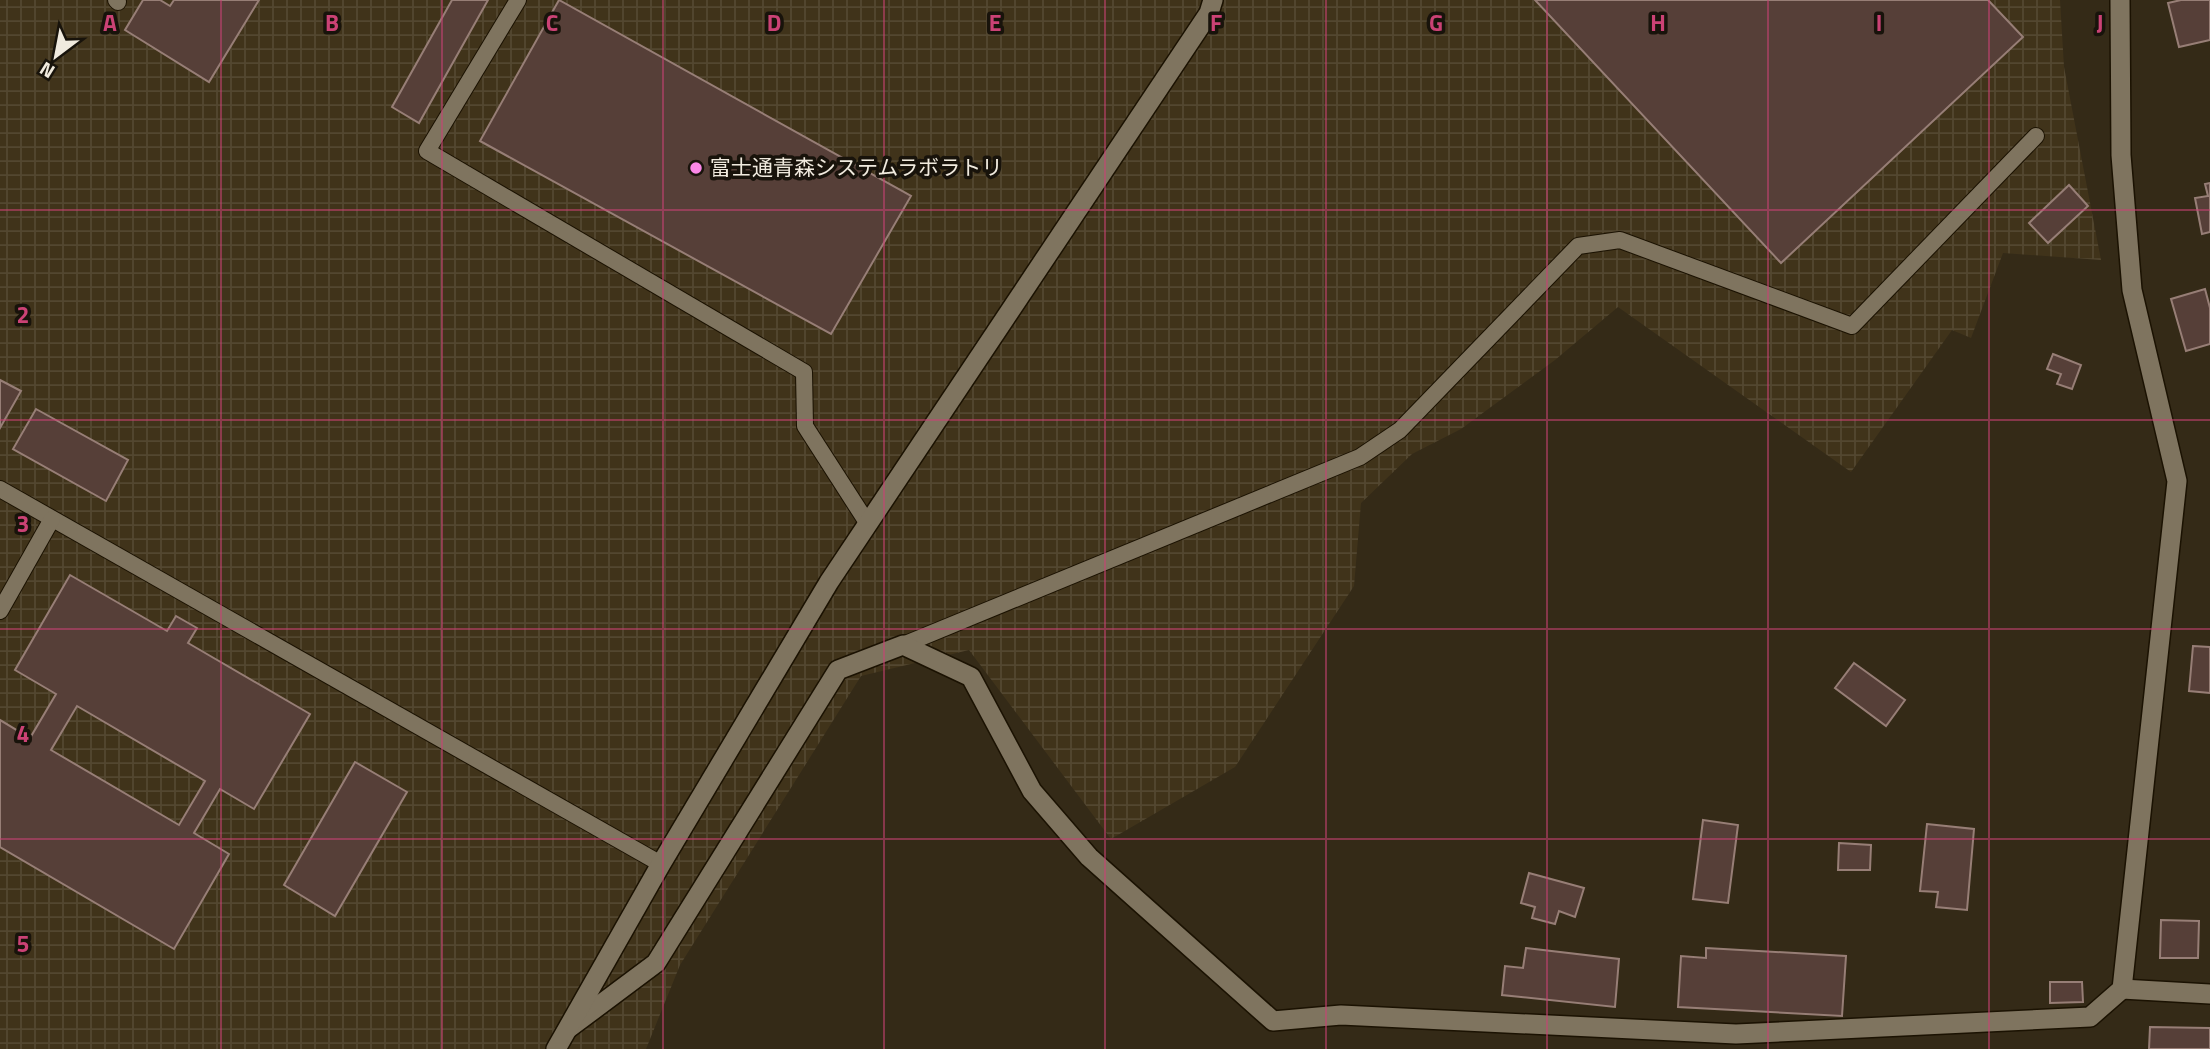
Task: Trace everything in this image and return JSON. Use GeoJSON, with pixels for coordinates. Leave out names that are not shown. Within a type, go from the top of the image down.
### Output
{"type":"FeatureCollection","features":[{"type":"Feature","properties":{"kind":"street"},"geometry":{"type":"LineString","coordinates":[[556,1049],[661,864],[829,582],[1209,13],[1213,0]]}},
{"type":"Feature","properties":{"kind":"street"},"geometry":{"type":"LineString","coordinates":[[569,1028],[656,963],[838,670],[903,645],[971,677],[1032,791],[1089,858],[1273,1021],[1341,1015],[1736,1034],[2090,1017],[2122,989],[2177,481],[2132,290],[2121,155],[2120,0]]}},
{"type":"Feature","properties":{"kind":"street"},"geometry":{"type":"LineString","coordinates":[[2122,989],[2210,994]]}},
{"type":"Feature","properties":{"kind":"lane"},"geometry":{"type":"LineString","coordinates":[[518,0],[427,151],[804,372],[805,426],[868,524]]}},
{"type":"Feature","properties":{"kind":"lane"},"geometry":{"type":"LineString","coordinates":[[903,645],[1360,457],[1400,430],[1578,246],[1620,240],[1852,326],[2036,136]]}},
{"type":"Feature","properties":{"kind":"lane"},"geometry":{"type":"LineString","coordinates":[[0,489],[661,864]]}},
{"type":"Feature","properties":{"kind":"lane"},"geometry":{"type":"LineString","coordinates":[[0,611],[52,519]]}},
{"type":"Feature","properties":{"kind":"shaded area"},"geometry":{"type":"Polygon","coordinates":[[[0,0],[2060,0],[2064,67],[2101,260],[2003,253],[1971,338],[1952,330],[1851,472],[1618,307],[1555,360],[1461,429],[1412,454],[1361,503],[1354,586],[1235,767],[1111,839],[969,650],[861,676],[680,965],[646,1049],[0,1049],[0,0]]]}},
{"type":"Feature","properties":{"kind":"building"},"geometry":{"type":"Polygon","coordinates":[[[143,0],[160,0],[170,6],[174,0],[259,0],[209,82],[125,30],[143,0]]]}},
{"type":"Feature","properties":{"kind":"building"},"geometry":{"type":"Polygon","coordinates":[[[452,0],[488,0],[419,123],[392,107],[452,0]]]}},
{"type":"Feature","properties":{"kind":"building","name":"富士通青森システムラボラトリ"},"geometry":{"type":"Polygon","coordinates":[[[559,0],[911,196],[831,334],[480,141],[559,0]]]}},
{"type":"Feature","properties":{"kind":"building"},"geometry":{"type":"Polygon","coordinates":[[[1535,0],[1988,0],[2023,37],[1781,263],[1535,0]]]}},
{"type":"Feature","properties":{"kind":"building"},"geometry":{"type":"Polygon","coordinates":[[[2210,0],[2210,40],[2179,47],[2168,3],[2210,0]]]}},
{"type":"Feature","properties":{"kind":"building"},"geometry":{"type":"Polygon","coordinates":[[[2210,183],[2210,232],[2202,234],[2195,198],[2208,196],[2205,184],[2210,183]]]}},
{"type":"Feature","properties":{"kind":"building"},"geometry":{"type":"Polygon","coordinates":[[[2069,185],[2088,206],[2048,243],[2029,223],[2069,185]]]}},
{"type":"Feature","properties":{"kind":"building"},"geometry":{"type":"Polygon","coordinates":[[[2205,289],[2210,308],[2210,344],[2186,351],[2171,299],[2205,289]]]}},
{"type":"Feature","properties":{"kind":"building"},"geometry":{"type":"Polygon","coordinates":[[[2053,354],[2081,365],[2072,389],[2057,384],[2061,374],[2047,369],[2053,354]]]}},
{"type":"Feature","properties":{"kind":"building"},"geometry":{"type":"Polygon","coordinates":[[[0,380],[21,391],[0,428],[0,380]]]}},
{"type":"Feature","properties":{"kind":"building"},"geometry":{"type":"Polygon","coordinates":[[[36,409],[128,460],[106,501],[13,449],[36,409]]]}},
{"type":"Feature","properties":{"kind":"building"},"geometry":{"type":"Polygon","coordinates":[[[70,575],[167,631],[176,616],[197,628],[188,643],[310,714],[254,809],[220,789],[194,833],[229,854],[174,949],[0,847],[0,720],[30,738],[56,694],[15,670],[70,575]],[[77,706],[51,750],[179,825],[205,781],[77,706]]]}},
{"type":"Feature","properties":{"kind":"building"},"geometry":{"type":"Polygon","coordinates":[[[2193,646],[2210,647],[2210,693],[2189,691],[2193,646]]]}},
{"type":"Feature","properties":{"kind":"building"},"geometry":{"type":"Polygon","coordinates":[[[1854,663],[1905,700],[1886,726],[1835,688],[1854,663]]]}},
{"type":"Feature","properties":{"kind":"building"},"geometry":{"type":"Polygon","coordinates":[[[355,762],[407,792],[335,916],[284,885],[355,762]]]}},
{"type":"Feature","properties":{"kind":"building"},"geometry":{"type":"Polygon","coordinates":[[[1703,820],[1738,825],[1728,903],[1693,899],[1703,820]]]}},
{"type":"Feature","properties":{"kind":"building"},"geometry":{"type":"Polygon","coordinates":[[[1927,824],[1974,829],[1967,910],[1936,907],[1938,892],[1920,891],[1927,824]]]}},
{"type":"Feature","properties":{"kind":"building"},"geometry":{"type":"Polygon","coordinates":[[[1839,843],[1871,845],[1870,870],[1838,870],[1839,843]]]}},
{"type":"Feature","properties":{"kind":"building"},"geometry":{"type":"Polygon","coordinates":[[[1529,873],[1584,888],[1575,917],[1559,911],[1555,924],[1532,918],[1535,907],[1521,903],[1529,873]]]}},
{"type":"Feature","properties":{"kind":"building"},"geometry":{"type":"Polygon","coordinates":[[[2161,920],[2199,921],[2198,958],[2160,958],[2161,920]]]}},
{"type":"Feature","properties":{"kind":"building"},"geometry":{"type":"Polygon","coordinates":[[[1526,948],[1619,959],[1615,1007],[1502,995],[1505,966],[1523,968],[1526,948]]]}},
{"type":"Feature","properties":{"kind":"building"},"geometry":{"type":"Polygon","coordinates":[[[1706,948],[1846,956],[1842,1016],[1678,1007],[1681,956],[1706,958],[1706,948]]]}},
{"type":"Feature","properties":{"kind":"building"},"geometry":{"type":"Polygon","coordinates":[[[2050,982],[2082,982],[2083,1002],[2050,1003],[2050,982]]]}},
{"type":"Feature","properties":{"kind":"building"},"geometry":{"type":"Polygon","coordinates":[[[2150,1027],[2210,1028],[2210,1049],[2149,1049],[2150,1027]]]}},
{"type":"Feature","properties":{"kind":"place","name":"富士通青森システムラボラトリ"},"geometry":{"type":"Point","coordinates":[696,168]}}]}
